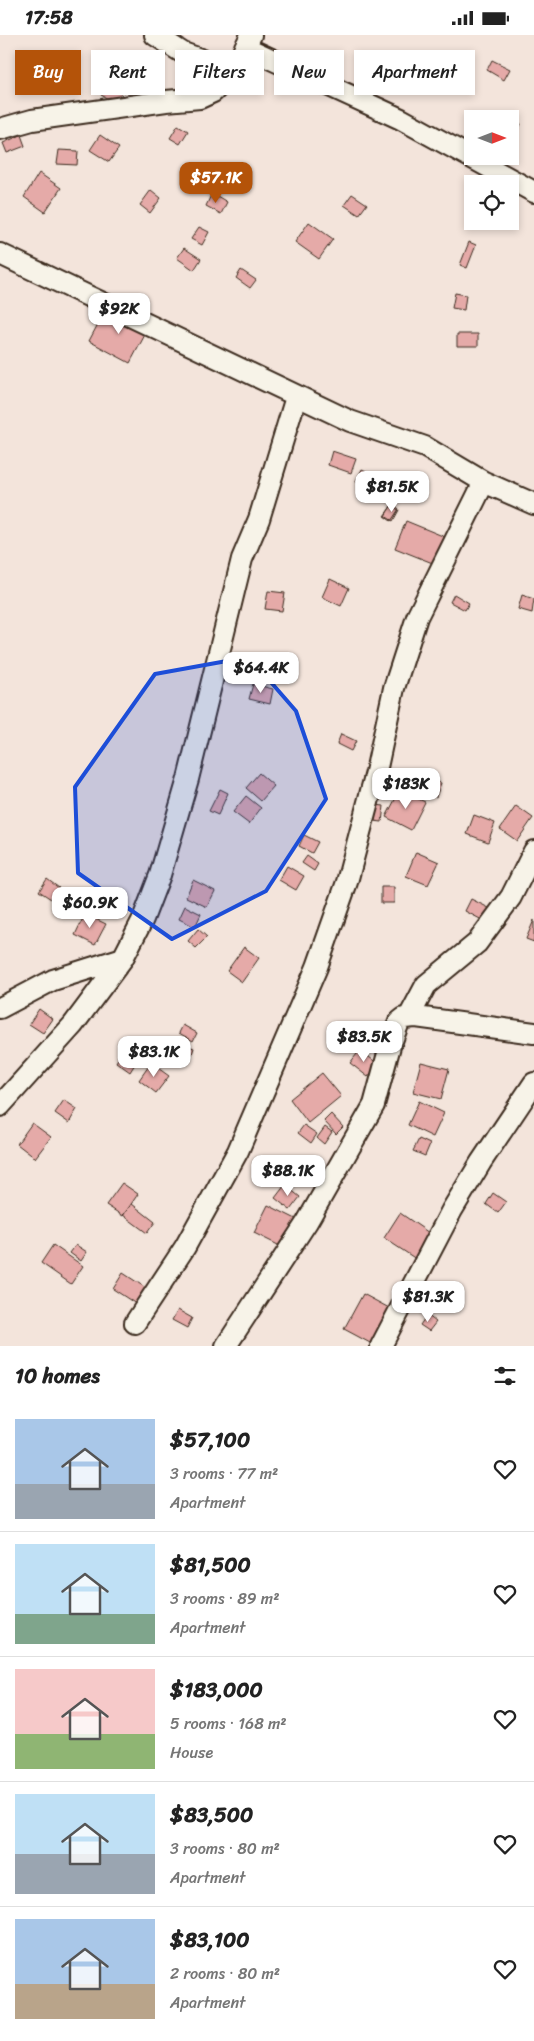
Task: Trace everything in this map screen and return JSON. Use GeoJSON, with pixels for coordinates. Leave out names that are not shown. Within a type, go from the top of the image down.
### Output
{"type":"FeatureCollection","features":[{"type":"Feature","properties":{"kind":"street"},"geometry":{"type":"LineString","coordinates":[[156,35],[178,50]]}},
{"type":"Feature","properties":{"kind":"street"},"geometry":{"type":"LineString","coordinates":[[248,41],[401,119],[534,192]]}},
{"type":"Feature","properties":{"kind":"street"},"geometry":{"type":"LineString","coordinates":[[0,129],[32,120],[200,98],[206,95]]}},
{"type":"Feature","properties":{"kind":"street"},"geometry":{"type":"LineString","coordinates":[[0,253],[138,321],[226,361],[296,397],[350,421],[424,447],[484,481],[534,504]]}},
{"type":"Feature","properties":{"kind":"street"},"geometry":{"type":"LineString","coordinates":[[0,1106],[73,1025],[122,957],[143,919],[160,875],[188,779],[242,559],[259,519],[296,397]]}},
{"type":"Feature","properties":{"kind":"street"},"geometry":{"type":"LineString","coordinates":[[135,1323],[185,1247],[238,1151],[317,967],[347,882],[376,771],[394,687],[417,617],[484,481]]}},
{"type":"Feature","properties":{"kind":"street"},"geometry":{"type":"LineString","coordinates":[[409,1017],[426,985],[477,943],[516,889],[534,851]]}},
{"type":"Feature","properties":{"kind":"street"},"geometry":{"type":"LineString","coordinates":[[5,1003],[53,981],[122,957]]}},
{"type":"Feature","properties":{"kind":"street"},"geometry":{"type":"LineString","coordinates":[[226,1346],[307,1222],[374,1105],[390,1046],[399,1023],[404,1017],[534,1033]]}},
{"type":"Feature","properties":{"kind":"street"},"geometry":{"type":"LineString","coordinates":[[381,1346],[452,1210],[481,1162],[534,1083]]}},
{"type":"Feature","properties":{"kind":"highlighted area"},"geometry":{"type":"Polygon","coordinates":[[[249,657],[296,711],[326,799],[266,891],[172,939],[78,873],[75,787],[155,674],[249,657]]]}},
{"type":"Feature","properties":{"kind":"building"},"geometry":{"type":"Polygon","coordinates":[[[492,60],[510,69],[504,80],[487,70],[492,60]]]}},
{"type":"Feature","properties":{"kind":"building"},"geometry":{"type":"Polygon","coordinates":[[[101,95],[120,95],[116,103],[101,95]]]}},
{"type":"Feature","properties":{"kind":"building"},"geometry":{"type":"Polygon","coordinates":[[[178,125],[188,131],[180,144],[170,138],[178,125]]]}},
{"type":"Feature","properties":{"kind":"building"},"geometry":{"type":"Polygon","coordinates":[[[21,135],[25,146],[7,153],[3,143],[21,135]]]}},
{"type":"Feature","properties":{"kind":"building"},"geometry":{"type":"Polygon","coordinates":[[[100,135],[119,148],[109,162],[90,150],[100,135]]]}},
{"type":"Feature","properties":{"kind":"building"},"geometry":{"type":"Polygon","coordinates":[[[59,150],[78,151],[77,165],[57,164],[59,150]]]}},
{"type":"Feature","properties":{"kind":"building"},"geometry":{"type":"Polygon","coordinates":[[[39,173],[61,188],[45,212],[24,197],[39,173]]]}},
{"type":"Feature","properties":{"kind":"building"},"geometry":{"type":"Polygon","coordinates":[[[151,190],[161,198],[150,213],[140,205],[151,190]]]}},
{"type":"Feature","properties":{"kind":"building"},"geometry":{"type":"Polygon","coordinates":[[[212,193],[227,202],[221,214],[206,206],[212,193]]]}},
{"type":"Feature","properties":{"kind":"building"},"geometry":{"type":"Polygon","coordinates":[[[352,194],[367,204],[359,215],[344,205],[352,194]]]}},
{"type":"Feature","properties":{"kind":"building"},"geometry":{"type":"Polygon","coordinates":[[[309,222],[333,239],[319,259],[295,242],[309,222]]]}},
{"type":"Feature","properties":{"kind":"building"},"geometry":{"type":"Polygon","coordinates":[[[199,227],[209,232],[202,245],[191,239],[199,227]]]}},
{"type":"Feature","properties":{"kind":"building"},"geometry":{"type":"Polygon","coordinates":[[[469,242],[476,245],[467,268],[460,265],[469,242]]]}},
{"type":"Feature","properties":{"kind":"building"},"geometry":{"type":"Polygon","coordinates":[[[184,248],[201,259],[194,270],[177,258],[184,248]]]}},
{"type":"Feature","properties":{"kind":"building"},"geometry":{"type":"Polygon","coordinates":[[[241,270],[256,280],[250,288],[236,278],[241,270]]]}},
{"type":"Feature","properties":{"kind":"building"},"geometry":{"type":"Polygon","coordinates":[[[455,293],[466,295],[464,310],[452,308],[455,293]]]}},
{"type":"Feature","properties":{"kind":"building"},"geometry":{"type":"Polygon","coordinates":[[[107,307],[148,329],[130,363],[89,341],[107,307]]]}},
{"type":"Feature","properties":{"kind":"building"},"geometry":{"type":"Polygon","coordinates":[[[457,334],[478,334],[478,346],[457,346],[457,334]]]}},
{"type":"Feature","properties":{"kind":"building"},"geometry":{"type":"Polygon","coordinates":[[[332,451],[356,459],[351,473],[328,465],[332,451]]]}},
{"type":"Feature","properties":{"kind":"building"},"geometry":{"type":"Polygon","coordinates":[[[362,469],[376,476],[370,489],[356,482],[362,469]]]}},
{"type":"Feature","properties":{"kind":"building"},"geometry":{"type":"Polygon","coordinates":[[[393,504],[399,509],[391,521],[384,516],[393,504]]]}},
{"type":"Feature","properties":{"kind":"building"},"geometry":{"type":"Polygon","coordinates":[[[391,506],[399,510],[393,521],[385,516],[391,506]]]}},
{"type":"Feature","properties":{"kind":"building"},"geometry":{"type":"Polygon","coordinates":[[[406,521],[445,537],[435,564],[395,548],[406,521]]]}},
{"type":"Feature","properties":{"kind":"building"},"geometry":{"type":"Polygon","coordinates":[[[330,579],[349,588],[341,606],[322,597],[330,579]]]}},
{"type":"Feature","properties":{"kind":"building"},"geometry":{"type":"Polygon","coordinates":[[[268,591],[285,593],[282,611],[265,609],[268,591]]]}},
{"type":"Feature","properties":{"kind":"building"},"geometry":{"type":"Polygon","coordinates":[[[454,594],[469,603],[465,610],[450,602],[454,594]]]}},
{"type":"Feature","properties":{"kind":"building"},"geometry":{"type":"Polygon","coordinates":[[[522,595],[534,599],[532,613],[518,609],[522,595]]]}},
{"type":"Feature","properties":{"kind":"building"},"geometry":{"type":"Polygon","coordinates":[[[253,684],[273,689],[270,704],[249,699],[253,684]]]}},
{"type":"Feature","properties":{"kind":"building"},"geometry":{"type":"Polygon","coordinates":[[[341,734],[356,741],[351,751],[337,744],[341,734]]]}},
{"type":"Feature","properties":{"kind":"building"},"geometry":{"type":"Polygon","coordinates":[[[259,773],[274,786],[261,801],[246,788],[259,773]]]}},
{"type":"Feature","properties":{"kind":"building"},"geometry":{"type":"Polygon","coordinates":[[[430,779],[441,783],[436,797],[425,793],[430,779]]]}},
{"type":"Feature","properties":{"kind":"building"},"geometry":{"type":"Polygon","coordinates":[[[220,789],[228,793],[218,815],[209,811],[220,789]]]}},
{"type":"Feature","properties":{"kind":"building"},"geometry":{"type":"Polygon","coordinates":[[[400,790],[425,802],[411,830],[386,817],[400,790]]]}},
{"type":"Feature","properties":{"kind":"building"},"geometry":{"type":"Polygon","coordinates":[[[246,796],[261,808],[249,824],[233,812],[246,796]]]}},
{"type":"Feature","properties":{"kind":"building"},"geometry":{"type":"Polygon","coordinates":[[[376,805],[384,806],[382,822],[374,821],[376,805]]]}},
{"type":"Feature","properties":{"kind":"building"},"geometry":{"type":"Polygon","coordinates":[[[516,806],[533,818],[517,841],[500,829],[516,806]]]}},
{"type":"Feature","properties":{"kind":"building"},"geometry":{"type":"Polygon","coordinates":[[[474,815],[495,823],[488,842],[467,834],[474,815]]]}},
{"type":"Feature","properties":{"kind":"building"},"geometry":{"type":"Polygon","coordinates":[[[304,835],[318,842],[312,853],[299,846],[304,835]]]}},
{"type":"Feature","properties":{"kind":"building"},"geometry":{"type":"Polygon","coordinates":[[[416,852],[439,862],[428,885],[406,876],[416,852]]]}},
{"type":"Feature","properties":{"kind":"building"},"geometry":{"type":"Polygon","coordinates":[[[307,856],[318,864],[314,871],[302,863],[307,856]]]}},
{"type":"Feature","properties":{"kind":"building"},"geometry":{"type":"Polygon","coordinates":[[[287,866],[304,876],[296,890],[279,880],[287,866]]]}},
{"type":"Feature","properties":{"kind":"building"},"geometry":{"type":"Polygon","coordinates":[[[47,879],[59,888],[51,899],[39,891],[47,879]]]}},
{"type":"Feature","properties":{"kind":"building"},"geometry":{"type":"Polygon","coordinates":[[[193,880],[215,891],[207,907],[186,897],[193,880]]]}},
{"type":"Feature","properties":{"kind":"building"},"geometry":{"type":"Polygon","coordinates":[[[381,887],[394,887],[394,903],[381,903],[381,887]]]}},
{"type":"Feature","properties":{"kind":"building"},"geometry":{"type":"Polygon","coordinates":[[[471,899],[491,909],[484,921],[465,911],[471,899]]]}},
{"type":"Feature","properties":{"kind":"building"},"geometry":{"type":"Polygon","coordinates":[[[185,906],[201,914],[195,927],[179,919],[185,906]]]}},
{"type":"Feature","properties":{"kind":"building"},"geometry":{"type":"Polygon","coordinates":[[[85,914],[106,924],[95,945],[75,935],[85,914]]]}},
{"type":"Feature","properties":{"kind":"building"},"geometry":{"type":"Polygon","coordinates":[[[534,920],[534,942],[526,939],[534,920]]]}},
{"type":"Feature","properties":{"kind":"building"},"geometry":{"type":"Polygon","coordinates":[[[198,929],[207,937],[196,948],[188,941],[198,929]]]}},
{"type":"Feature","properties":{"kind":"building"},"geometry":{"type":"Polygon","coordinates":[[[244,947],[259,958],[242,982],[227,971],[244,947]]]}},
{"type":"Feature","properties":{"kind":"building"},"geometry":{"type":"Polygon","coordinates":[[[39,1009],[53,1019],[43,1033],[29,1024],[39,1009]]]}},
{"type":"Feature","properties":{"kind":"building"},"geometry":{"type":"Polygon","coordinates":[[[183,1025],[197,1033],[193,1041],[179,1033],[183,1025]]]}},
{"type":"Feature","properties":{"kind":"building"},"geometry":{"type":"Polygon","coordinates":[[[129,1042],[143,1051],[130,1072],[116,1062],[129,1042]]]}},
{"type":"Feature","properties":{"kind":"building"},"geometry":{"type":"Polygon","coordinates":[[[178,1042],[194,1048],[190,1060],[174,1053],[178,1042]]]}},
{"type":"Feature","properties":{"kind":"building"},"geometry":{"type":"Polygon","coordinates":[[[360,1050],[378,1064],[368,1077],[350,1063],[360,1050]]]}},
{"type":"Feature","properties":{"kind":"building"},"geometry":{"type":"Polygon","coordinates":[[[421,1062],[449,1069],[441,1099],[413,1092],[421,1062]]]}},
{"type":"Feature","properties":{"kind":"building"},"geometry":{"type":"Polygon","coordinates":[[[151,1063],[169,1076],[156,1093],[139,1080],[151,1063]]]}},
{"type":"Feature","properties":{"kind":"building"},"geometry":{"type":"Polygon","coordinates":[[[322,1073],[341,1096],[308,1123],[290,1099],[322,1073]]]}},
{"type":"Feature","properties":{"kind":"building"},"geometry":{"type":"Polygon","coordinates":[[[64,1100],[77,1109],[69,1123],[55,1113],[64,1100]]]}},
{"type":"Feature","properties":{"kind":"building"},"geometry":{"type":"Polygon","coordinates":[[[419,1101],[444,1113],[433,1137],[408,1125],[419,1101]]]}},
{"type":"Feature","properties":{"kind":"building"},"geometry":{"type":"Polygon","coordinates":[[[331,1114],[343,1127],[336,1134],[324,1121],[331,1114]]]}},
{"type":"Feature","properties":{"kind":"building"},"geometry":{"type":"Polygon","coordinates":[[[32,1123],[51,1137],[35,1158],[17,1144],[32,1123]]]}},
{"type":"Feature","properties":{"kind":"building"},"geometry":{"type":"Polygon","coordinates":[[[304,1125],[317,1134],[311,1143],[298,1133],[304,1125]]]}},
{"type":"Feature","properties":{"kind":"building"},"geometry":{"type":"Polygon","coordinates":[[[325,1127],[332,1132],[324,1144],[317,1138],[325,1127]]]}},
{"type":"Feature","properties":{"kind":"building"},"geometry":{"type":"Polygon","coordinates":[[[419,1139],[430,1144],[425,1156],[413,1151],[419,1139]]]}},
{"type":"Feature","properties":{"kind":"building"},"geometry":{"type":"Polygon","coordinates":[[[122,1183],[138,1194],[123,1216],[106,1205],[122,1183]]]}},
{"type":"Feature","properties":{"kind":"building"},"geometry":{"type":"Polygon","coordinates":[[[285,1185],[300,1197],[290,1210],[275,1198],[285,1185]]]}},
{"type":"Feature","properties":{"kind":"building"},"geometry":{"type":"Polygon","coordinates":[[[493,1193],[506,1202],[498,1213],[486,1204],[493,1193]]]}},
{"type":"Feature","properties":{"kind":"building"},"geometry":{"type":"Polygon","coordinates":[[[132,1204],[155,1222],[147,1233],[123,1215],[132,1204]]]}},
{"type":"Feature","properties":{"kind":"building"},"geometry":{"type":"Polygon","coordinates":[[[268,1205],[298,1220],[284,1248],[254,1233],[268,1205]]]}},
{"type":"Feature","properties":{"kind":"building"},"geometry":{"type":"Polygon","coordinates":[[[400,1213],[432,1235],[416,1259],[384,1238],[400,1213]]]}},
{"type":"Feature","properties":{"kind":"building"},"geometry":{"type":"Polygon","coordinates":[[[53,1245],[83,1266],[71,1284],[41,1263],[53,1245]]]}},
{"type":"Feature","properties":{"kind":"building"},"geometry":{"type":"Polygon","coordinates":[[[76,1245],[87,1252],[81,1261],[70,1253],[76,1245]]]}},
{"type":"Feature","properties":{"kind":"building"},"geometry":{"type":"Polygon","coordinates":[[[123,1273],[146,1288],[136,1304],[113,1289],[123,1273]]]}},
{"type":"Feature","properties":{"kind":"building"},"geometry":{"type":"Polygon","coordinates":[[[363,1294],[391,1309],[372,1344],[344,1329],[363,1294]]]}},
{"type":"Feature","properties":{"kind":"building"},"geometry":{"type":"Polygon","coordinates":[[[178,1310],[192,1318],[187,1328],[172,1320],[178,1310]]]}},
{"type":"Feature","properties":{"kind":"building"},"geometry":{"type":"Polygon","coordinates":[[[427,1315],[436,1322],[429,1331],[420,1325],[427,1315]]]}}]}
